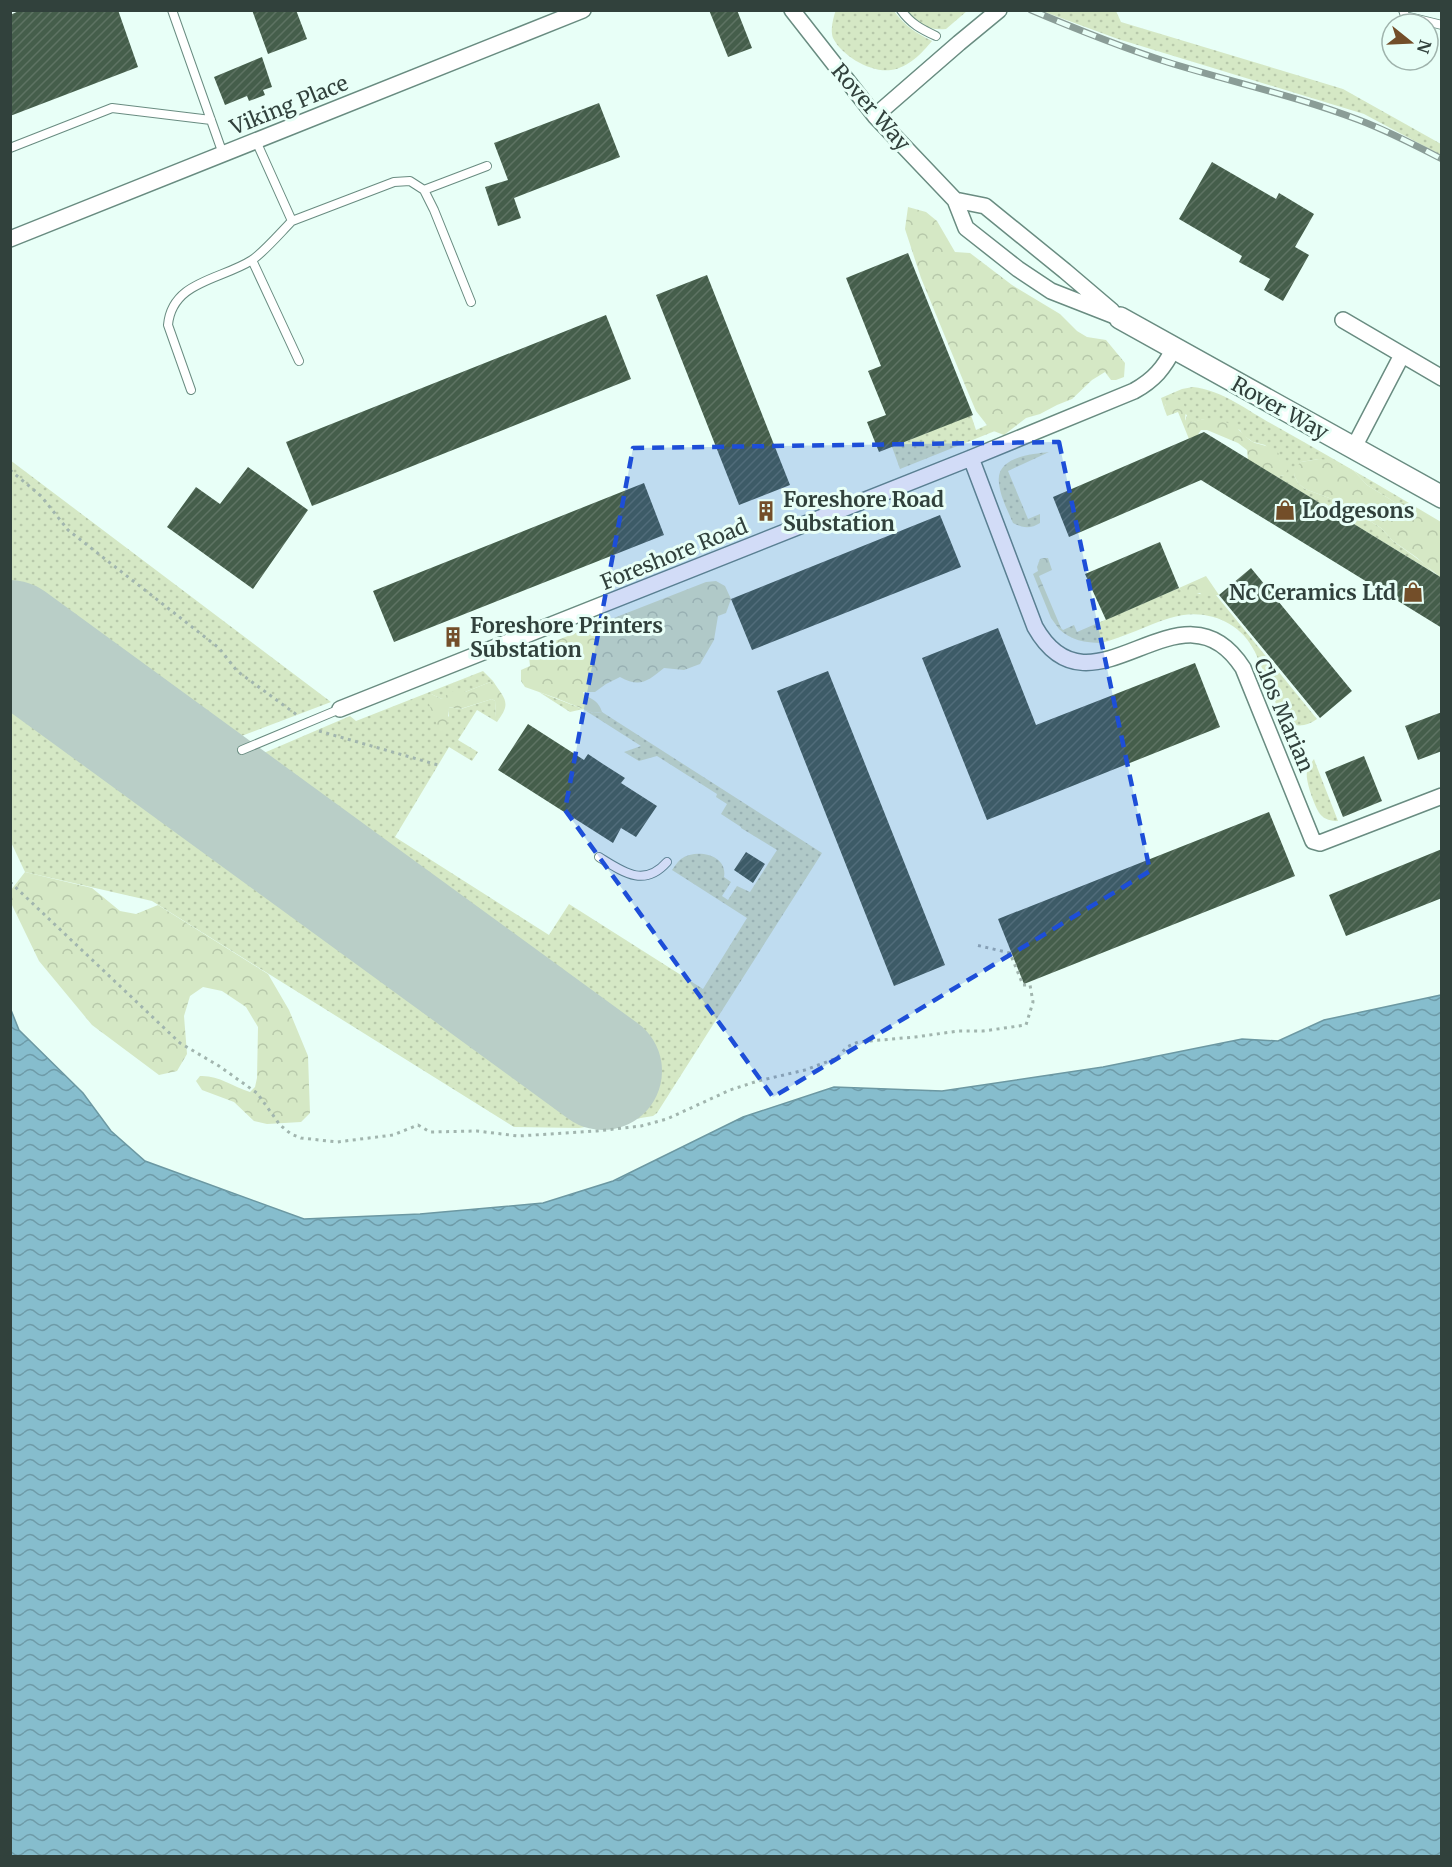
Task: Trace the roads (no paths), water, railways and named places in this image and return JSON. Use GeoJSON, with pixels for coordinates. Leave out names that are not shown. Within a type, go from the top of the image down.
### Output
{"type":"FeatureCollection","features":[{"type":"Feature","properties":{"kind":"street","name":"Viking Place"},"geometry":{"type":"LineString","coordinates":[[10,238],[584,10]]}},
{"type":"Feature","properties":{"kind":"street"},"geometry":{"type":"LineString","coordinates":[[875,116],[999,10]]}},
{"type":"Feature","properties":{"kind":"street","name":"Rover Way"},"geometry":{"type":"LineString","coordinates":[[794,12],[875,116],[955,200]]}},
{"type":"Feature","properties":{"kind":"street"},"geometry":{"type":"LineString","coordinates":[[955,200],[985,206],[1120,318]]}},
{"type":"Feature","properties":{"kind":"street"},"geometry":{"type":"LineString","coordinates":[[955,200],[966,228],[1018,269],[1051,291],[1120,318]]}},
{"type":"Feature","properties":{"kind":"street","name":"Rover Way"},"geometry":{"type":"LineString","coordinates":[[1120,318],[1442,497]]}},
{"type":"Feature","properties":{"kind":"street"},"geometry":{"type":"LineString","coordinates":[[1343,320],[1442,378]]}},
{"type":"Feature","properties":{"kind":"street","name":"Foreshore Road"},"geometry":{"type":"LineString","coordinates":[[340,709],[1134,391],[1149,383],[1159,373],[1174,348]]}},
{"type":"Feature","properties":{"kind":"street"},"geometry":{"type":"LineString","coordinates":[[1353,449],[1402,355]]}},
{"type":"Feature","properties":{"kind":"street","name":"Clos Marian"},"geometry":{"type":"LineString","coordinates":[[971,458],[1035,627],[1049,647],[1067,659],[1090,663],[1113,659],[1179,635],[1199,635],[1221,642],[1243,668],[1313,841],[1320,843],[1442,796]]}},
{"type":"Feature","properties":{"kind":"lane"},"geometry":{"type":"LineString","coordinates":[[172,10],[223,154]]}},
{"type":"Feature","properties":{"kind":"lane"},"geometry":{"type":"LineString","coordinates":[[901,10],[917,28],[936,36]]}},
{"type":"Feature","properties":{"kind":"lane"},"geometry":{"type":"LineString","coordinates":[[1403,10],[1405,15],[1442,25]]}},
{"type":"Feature","properties":{"kind":"lane"},"geometry":{"type":"LineString","coordinates":[[10,148],[112,108],[211,120]]}},
{"type":"Feature","properties":{"kind":"lane"},"geometry":{"type":"LineString","coordinates":[[256,141],[292,221]]}},
{"type":"Feature","properties":{"kind":"lane"},"geometry":{"type":"LineString","coordinates":[[423,190],[487,166]]}},
{"type":"Feature","properties":{"kind":"lane"},"geometry":{"type":"LineString","coordinates":[[191,390],[168,326],[169,314],[178,297],[252,260],[292,221],[394,182],[410,181],[423,190],[434,210],[471,302]]}},
{"type":"Feature","properties":{"kind":"lane"},"geometry":{"type":"LineString","coordinates":[[252,260],[299,361]]}},
{"type":"Feature","properties":{"kind":"lane"},"geometry":{"type":"LineString","coordinates":[[242,750],[340,709]]}},
{"type":"Feature","properties":{"kind":"lane"},"geometry":{"type":"LineString","coordinates":[[600,857],[629,875],[639,876],[650,875],[660,870],[667,862]]}},
{"type":"Feature","properties":{"kind":"water"},"geometry":{"type":"Polygon","coordinates":[[[1441,995],[1441,1856],[11,1856],[11,1010],[19,1030],[83,1093],[111,1131],[145,1161],[304,1219],[420,1214],[543,1203],[613,1181],[743,1117],[834,1087],[942,1091],[1103,1067],[1242,1039],[1278,1041],[1324,1020],[1441,995]]]}},
{"type":"Feature","properties":{"kind":"railway"},"geometry":{"type":"LineString","coordinates":[[1031,10],[1099,38],[1167,62],[1336,111],[1412,143],[1442,159]]}},
{"type":"Feature","properties":{"kind":"place","name":"Lodgesons"},"geometry":{"type":"Point","coordinates":[1285,510]}},
{"type":"Feature","properties":{"kind":"place","name":"Foreshore Road Substation"},"geometry":{"type":"Point","coordinates":[766,511]}},
{"type":"Feature","properties":{"kind":"place","name":"Nc Ceramics Ltd"},"geometry":{"type":"Point","coordinates":[1413,592]}},
{"type":"Feature","properties":{"kind":"place","name":"Foreshore Printers Substation"},"geometry":{"type":"Point","coordinates":[453,637]}}]}
